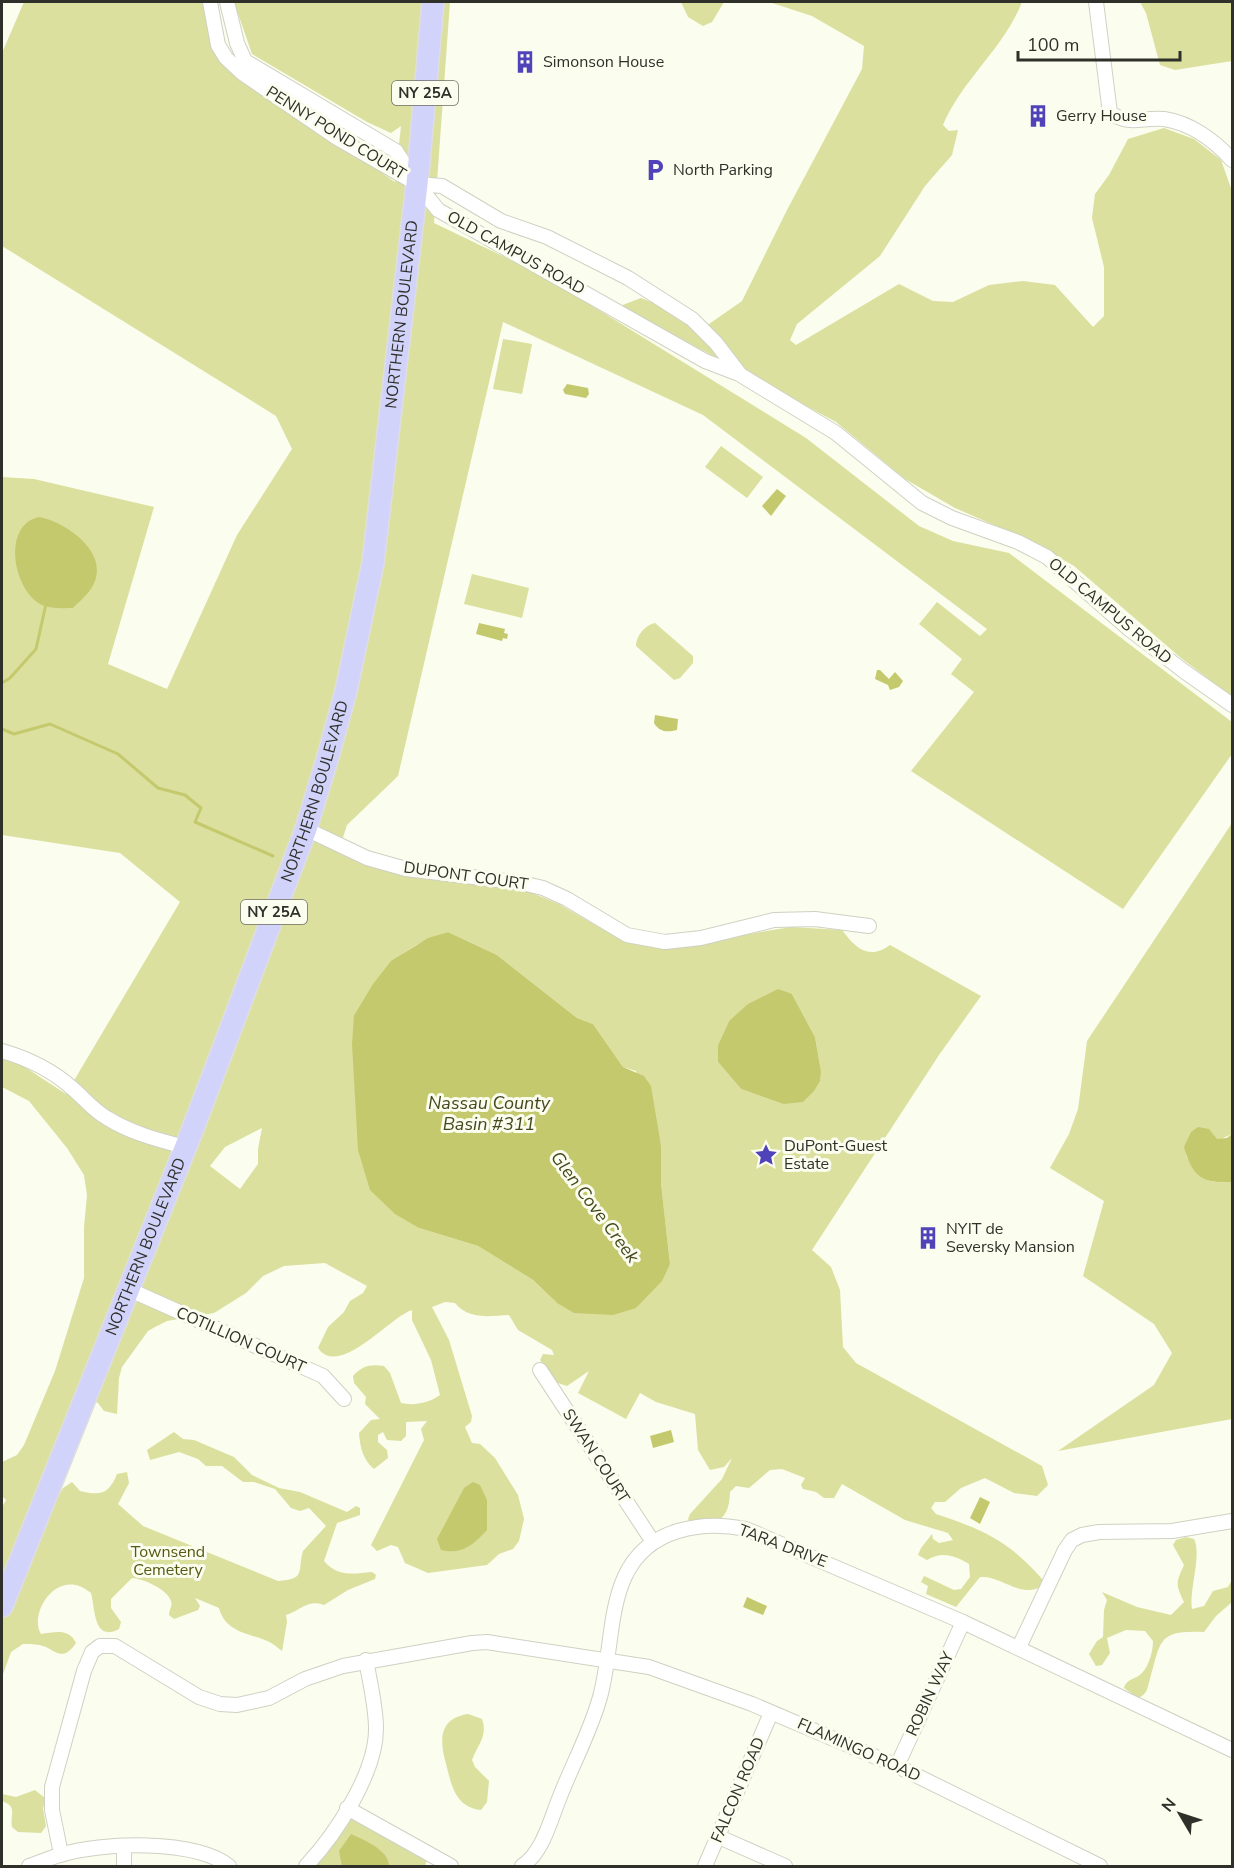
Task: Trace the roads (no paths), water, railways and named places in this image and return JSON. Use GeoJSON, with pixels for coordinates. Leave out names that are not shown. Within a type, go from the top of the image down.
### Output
{"type":"FeatureCollection","features":[{"type":"Feature","properties":{"kind":"main road","name":"NORTHERN BOULEVARD"},"geometry":{"type":"LineString","coordinates":[[2,1606],[130,1290],[306,829],[346,691],[373,563],[417,184],[433,2]]}},
{"type":"Feature","properties":{"kind":"street","name":"PENNY POND COURT"},"geometry":{"type":"LineString","coordinates":[[210,2],[218,45],[226,58],[242,73],[338,138],[417,184]]}},
{"type":"Feature","properties":{"kind":"street","name":"PENNY POND COURT"},"geometry":{"type":"LineString","coordinates":[[227,2],[237,43],[245,61],[396,151],[417,184]]}},
{"type":"Feature","properties":{"kind":"street"},"geometry":{"type":"LineString","coordinates":[[1096,2],[1110,113],[1123,121],[1165,120],[1189,127],[1207,137],[1233,160]]}},
{"type":"Feature","properties":{"kind":"street","name":"OLD CAMPUS ROAD"},"geometry":{"type":"LineString","coordinates":[[417,184],[438,210],[705,361],[739,374],[836,433],[922,503],[952,518],[1018,542],[1047,558],[1129,629],[1233,705]]}},
{"type":"Feature","properties":{"kind":"street","name":"OLD CAMPUS ROAD"},"geometry":{"type":"LineString","coordinates":[[417,184],[442,186],[501,221],[547,237],[628,278],[692,318],[716,343],[739,374]]}},
{"type":"Feature","properties":{"kind":"street","name":"DUPONT COURT"},"geometry":{"type":"LineString","coordinates":[[306,829],[367,858],[406,869],[522,883],[543,888],[567,899],[627,935],[665,942],[701,938],[774,920],[815,919],[869,926]]}},
{"type":"Feature","properties":{"kind":"street"},"geometry":{"type":"LineString","coordinates":[[2,1051],[29,1060],[71,1086],[92,1108],[125,1128],[185,1147]]}},
{"type":"Feature","properties":{"kind":"street","name":"COTILLION COURT"},"geometry":{"type":"LineString","coordinates":[[130,1290],[323,1376],[344,1399]]}},
{"type":"Feature","properties":{"kind":"street","name":"SWAN COURT"},"geometry":{"type":"LineString","coordinates":[[540,1370],[652,1542]]}},
{"type":"Feature","properties":{"kind":"street"},"geometry":{"type":"LineString","coordinates":[[1019,1647],[1065,1550],[1072,1540],[1082,1535],[1099,1532],[1172,1531],[1233,1521]]}},
{"type":"Feature","properties":{"kind":"street","name":"TARA DRIVE"},"geometry":{"type":"LineString","coordinates":[[522,1866],[534,1855],[546,1832],[571,1768],[593,1721],[607,1659],[619,1586],[631,1562],[652,1542],[691,1527],[726,1525],[746,1529],[1019,1647],[1233,1750]]}},
{"type":"Feature","properties":{"kind":"street","name":"ROBIN WAY"},"geometry":{"type":"LineString","coordinates":[[897,1766],[963,1622]]}},
{"type":"Feature","properties":{"kind":"street","name":"FLAMINGO ROAD"},"geometry":{"type":"LineString","coordinates":[[61,1854],[52,1810],[52,1787],[84,1671],[92,1652],[100,1646],[114,1646],[199,1697],[220,1704],[237,1705],[250,1704],[325,1671],[366,1660],[487,1642],[649,1667],[771,1713],[897,1766],[1100,1866]]}},
{"type":"Feature","properties":{"kind":"street"},"geometry":{"type":"LineString","coordinates":[[306,1866],[347,1808],[372,1761],[375,1742],[375,1707],[366,1660]]}},
{"type":"Feature","properties":{"kind":"street","name":"FALCON ROAD"},"geometry":{"type":"LineString","coordinates":[[705,1866],[771,1713]]}},
{"type":"Feature","properties":{"kind":"street"},"geometry":{"type":"LineString","coordinates":[[347,1808],[452,1866]]}},
{"type":"Feature","properties":{"kind":"street"},"geometry":{"type":"LineString","coordinates":[[718,1837],[785,1866]]}},
{"type":"Feature","properties":{"kind":"street"},"geometry":{"type":"LineString","coordinates":[[29,1866],[61,1854],[163,1845],[192,1851],[229,1866]]}},
{"type":"Feature","properties":{"kind":"street"},"geometry":{"type":"LineString","coordinates":[[124,1847],[124,1866]]}},
{"type":"Feature","properties":{"kind":"water"},"geometry":{"type":"Polygon","coordinates":[[[567,384],[588,388],[589,394],[586,398],[565,394],[563,390],[567,384]]]}},
{"type":"Feature","properties":{"kind":"water"},"geometry":{"type":"Polygon","coordinates":[[[777,489],[786,496],[771,516],[762,506],[777,489]]]}},
{"type":"Feature","properties":{"kind":"water"},"geometry":{"type":"Polygon","coordinates":[[[39,517],[70,530],[80,538],[94,556],[97,567],[95,582],[73,608],[48,607],[34,600],[19,576],[16,546],[19,533],[27,523],[39,517]]]}},
{"type":"Feature","properties":{"kind":"water"},"geometry":{"type":"Polygon","coordinates":[[[479,623],[505,629],[504,633],[508,634],[507,639],[503,638],[502,641],[476,634],[479,623]]]}},
{"type":"Feature","properties":{"kind":"water"},"geometry":{"type":"Polygon","coordinates":[[[877,670],[889,679],[895,672],[903,681],[899,687],[890,690],[888,685],[875,679],[877,670]]]}},
{"type":"Feature","properties":{"kind":"water"},"geometry":{"type":"Polygon","coordinates":[[[655,715],[678,719],[677,730],[659,729],[654,723],[655,715]]]}},
{"type":"Feature","properties":{"kind":"water","name":"Nassau County Basin #311"},"geometry":{"type":"Polygon","coordinates":[[[448,932],[497,955],[577,1018],[593,1024],[623,1067],[644,1076],[651,1086],[661,1146],[661,1183],[670,1264],[662,1281],[636,1308],[613,1315],[574,1313],[557,1303],[533,1280],[478,1246],[419,1228],[395,1214],[370,1190],[358,1150],[352,1044],[354,1015],[373,984],[391,961],[428,938],[448,932]]]}},
{"type":"Feature","properties":{"kind":"water"},"geometry":{"type":"Polygon","coordinates":[[[778,989],[792,994],[815,1037],[821,1071],[820,1081],[803,1102],[783,1104],[741,1089],[718,1062],[718,1045],[729,1021],[748,1004],[778,989]]]}},
{"type":"Feature","properties":{"kind":"water"},"geometry":{"type":"Polygon","coordinates":[[[1198,1127],[1209,1129],[1217,1139],[1227,1138],[1232,1134],[1232,1182],[1206,1179],[1200,1176],[1191,1165],[1184,1147],[1191,1132],[1198,1127]]]}},
{"type":"Feature","properties":{"kind":"water"},"geometry":{"type":"Polygon","coordinates":[[[671,1430],[674,1442],[653,1448],[650,1436],[671,1430]]]}},
{"type":"Feature","properties":{"kind":"water"},"geometry":{"type":"Polygon","coordinates":[[[473,1482],[480,1485],[487,1500],[487,1530],[467,1548],[455,1551],[441,1550],[437,1539],[464,1488],[473,1482]]]}},
{"type":"Feature","properties":{"kind":"water"},"geometry":{"type":"Polygon","coordinates":[[[980,1497],[990,1502],[980,1524],[970,1518],[980,1497]]]}},
{"type":"Feature","properties":{"kind":"water"},"geometry":{"type":"Polygon","coordinates":[[[747,1597],[767,1606],[763,1615],[743,1607],[747,1597]]]}},
{"type":"Feature","properties":{"kind":"water"},"geometry":{"type":"Polygon","coordinates":[[[351,1834],[380,1850],[388,1860],[389,1866],[342,1866],[339,1851],[351,1834]]]}},
{"type":"Feature","properties":{"kind":"waterway"},"geometry":{"type":"LineString","coordinates":[[2,683],[10,678],[36,649],[46,604]]}},
{"type":"Feature","properties":{"kind":"waterway","name":"Glen Cove Creek"},"geometry":{"type":"LineString","coordinates":[[2,729],[14,734],[50,724],[118,754],[158,788],[185,795],[201,808],[195,822],[273,856]]}},
{"type":"Feature","properties":{"kind":"place","name":"Simonson House"},"geometry":{"type":"Point","coordinates":[525,62]}},
{"type":"Feature","properties":{"kind":"place","name":"Gerry House"},"geometry":{"type":"Point","coordinates":[1038,116]}},
{"type":"Feature","properties":{"kind":"place","name":"North Parking"},"geometry":{"type":"Point","coordinates":[655,170]}},
{"type":"Feature","properties":{"kind":"place","name":"DuPont-Guest Estate"},"geometry":{"type":"Point","coordinates":[766,1155]}},
{"type":"Feature","properties":{"kind":"place","name":"NYIT de Seversky Mansion"},"geometry":{"type":"Point","coordinates":[928,1238]}},
{"type":"Feature","properties":{"kind":"park label","name":"Townsend Cemetery"},"geometry":{"type":"Point","coordinates":[168,1561]}}]}
